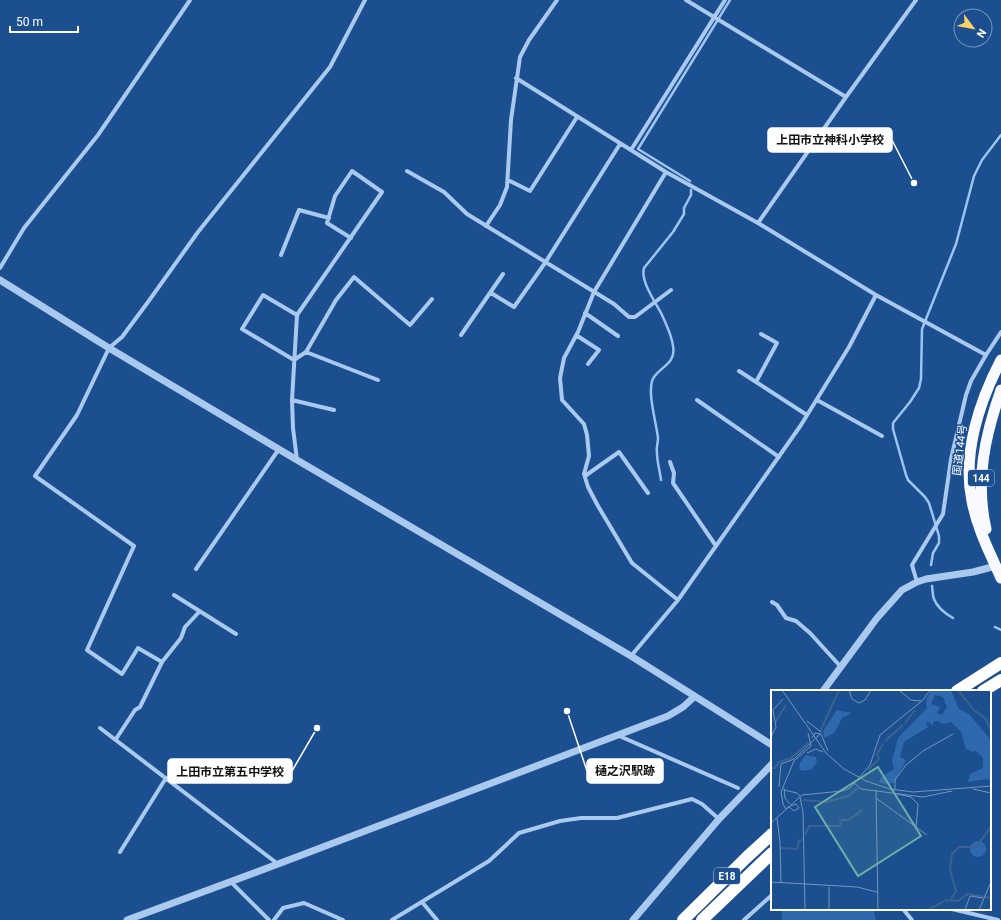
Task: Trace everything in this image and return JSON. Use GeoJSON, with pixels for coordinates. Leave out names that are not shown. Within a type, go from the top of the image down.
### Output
{"type":"FeatureCollection","features":[{"type":"Feature","properties":{"kind":"highway","name":"国道144号"},"geometry":{"type":"LineString","coordinates":[[998,564],[982,534],[971,501],[970,463],[976,422],[982,403],[1001,360]]}},
{"type":"Feature","properties":{"kind":"highway","name":"国道144号"},"geometry":{"type":"LineString","coordinates":[[1001,390],[985,443],[981,482],[984,520],[1001,578]]}},
{"type":"Feature","properties":{"kind":"highway"},"geometry":{"type":"LineString","coordinates":[[959,690],[1001,663]]}},
{"type":"Feature","properties":{"kind":"highway"},"geometry":{"type":"LineString","coordinates":[[985,690],[1001,680]]}},
{"type":"Feature","properties":{"kind":"highway","name":"E18"},"geometry":{"type":"LineString","coordinates":[[683,920],[771,835]]}},
{"type":"Feature","properties":{"kind":"highway","name":"E18"},"geometry":{"type":"LineString","coordinates":[[702,920],[771,854]]}},
{"type":"Feature","properties":{"kind":"street"},"geometry":{"type":"LineString","coordinates":[[0,268],[24,228],[98,135],[190,0]]}},
{"type":"Feature","properties":{"kind":"street"},"geometry":{"type":"LineString","coordinates":[[162,662],[138,648],[122,674],[87,650],[134,546],[35,476],[77,415],[109,348],[122,337],[198,232],[330,67],[365,0]]}},
{"type":"Feature","properties":{"kind":"street"},"geometry":{"type":"LineString","coordinates":[[486,226],[504,198],[507,187],[511,120],[520,57],[529,40],[556,0]]}},
{"type":"Feature","properties":{"kind":"street"},"geometry":{"type":"LineString","coordinates":[[686,0],[846,97]]}},
{"type":"Feature","properties":{"kind":"street"},"geometry":{"type":"LineString","coordinates":[[631,150],[725,0]]}},
{"type":"Feature","properties":{"kind":"street"},"geometry":{"type":"LineString","coordinates":[[758,223],[916,0]]}},
{"type":"Feature","properties":{"kind":"street"},"geometry":{"type":"LineString","coordinates":[[516,78],[666,172],[758,223],[876,295],[986,355]]}},
{"type":"Feature","properties":{"kind":"street"},"geometry":{"type":"LineString","coordinates":[[508,180],[530,192],[577,117]]}},
{"type":"Feature","properties":{"kind":"street"},"geometry":{"type":"LineString","coordinates":[[491,293],[514,307],[545,263],[620,144]]}},
{"type":"Feature","properties":{"kind":"street"},"geometry":{"type":"LineString","coordinates":[[297,460],[293,428],[292,400],[297,315],[351,238],[382,192],[352,171],[335,196],[327,223],[351,238]]}},
{"type":"Feature","properties":{"kind":"street"},"geometry":{"type":"LineString","coordinates":[[407,171],[444,192],[467,214],[614,304],[629,317],[635,317],[671,290]]}},
{"type":"Feature","properties":{"kind":"street"},"geometry":{"type":"LineString","coordinates":[[666,172],[594,292],[576,335],[564,358],[560,378],[562,400],[584,424],[587,435],[589,456],[584,476],[598,506],[632,563],[678,600]]}},
{"type":"Feature","properties":{"kind":"street"},"geometry":{"type":"LineString","coordinates":[[281,255],[299,210],[329,218]]}},
{"type":"Feature","properties":{"kind":"street"},"geometry":{"type":"LineString","coordinates":[[461,335],[504,274]]}},
{"type":"Feature","properties":{"kind":"street"},"geometry":{"type":"LineString","coordinates":[[294,360],[306,352],[336,300],[354,277],[410,325],[432,299]]}},
{"type":"Feature","properties":{"kind":"street"},"geometry":{"type":"LineString","coordinates":[[0,280],[109,348],[631,656],[771,744]]}},
{"type":"Feature","properties":{"kind":"street"},"geometry":{"type":"LineString","coordinates":[[294,360],[242,329],[263,295],[297,315]]}},
{"type":"Feature","properties":{"kind":"street"},"geometry":{"type":"LineString","coordinates":[[631,656],[678,600],[779,457],[817,400],[849,347],[876,295]]}},
{"type":"Feature","properties":{"kind":"street"},"geometry":{"type":"LineString","coordinates":[[585,313],[618,336]]}},
{"type":"Feature","properties":{"kind":"street"},"geometry":{"type":"LineString","coordinates":[[917,582],[912,565],[943,514],[951,459],[966,395],[971,381],[1001,332]]}},
{"type":"Feature","properties":{"kind":"street"},"geometry":{"type":"LineString","coordinates":[[756,382],[777,343],[761,334]]}},
{"type":"Feature","properties":{"kind":"street"},"geometry":{"type":"LineString","coordinates":[[576,335],[599,350],[588,364]]}},
{"type":"Feature","properties":{"kind":"street"},"geometry":{"type":"LineString","coordinates":[[306,352],[378,380]]}},
{"type":"Feature","properties":{"kind":"street"},"geometry":{"type":"LineString","coordinates":[[739,371],[807,415]]}},
{"type":"Feature","properties":{"kind":"street"},"geometry":{"type":"LineString","coordinates":[[292,400],[334,410]]}},
{"type":"Feature","properties":{"kind":"street"},"geometry":{"type":"LineString","coordinates":[[697,400],[779,457]]}},
{"type":"Feature","properties":{"kind":"street"},"geometry":{"type":"LineString","coordinates":[[817,400],[882,436]]}},
{"type":"Feature","properties":{"kind":"street"},"geometry":{"type":"LineString","coordinates":[[196,569],[279,449]]}},
{"type":"Feature","properties":{"kind":"street"},"geometry":{"type":"LineString","coordinates":[[584,476],[619,452],[648,493]]}},
{"type":"Feature","properties":{"kind":"street"},"geometry":{"type":"LineString","coordinates":[[670,462],[674,473],[673,483],[716,546]]}},
{"type":"Feature","properties":{"kind":"street"},"geometry":{"type":"LineString","coordinates":[[824,690],[888,604],[902,590],[917,582],[973,572],[998,564]]}},
{"type":"Feature","properties":{"kind":"street"},"geometry":{"type":"LineString","coordinates":[[174,595],[236,634]]}},
{"type":"Feature","properties":{"kind":"street"},"geometry":{"type":"LineString","coordinates":[[772,602],[777,605],[786,618],[796,621],[810,634],[841,667]]}},
{"type":"Feature","properties":{"kind":"street"},"geometry":{"type":"LineString","coordinates":[[116,739],[135,710],[140,706],[162,662],[181,638],[185,627],[200,611]]}},
{"type":"Feature","properties":{"kind":"street"},"geometry":{"type":"LineString","coordinates":[[127,920],[668,716],[683,707],[694,697]]}},
{"type":"Feature","properties":{"kind":"street"},"geometry":{"type":"LineString","coordinates":[[100,728],[278,864]]}},
{"type":"Feature","properties":{"kind":"street"},"geometry":{"type":"LineString","coordinates":[[618,735],[738,788]]}},
{"type":"Feature","properties":{"kind":"street"},"geometry":{"type":"LineString","coordinates":[[634,920],[719,819],[771,765]]}},
{"type":"Feature","properties":{"kind":"street"},"geometry":{"type":"LineString","coordinates":[[120,852],[166,778]]}},
{"type":"Feature","properties":{"kind":"street"},"geometry":{"type":"LineString","coordinates":[[392,920],[489,861],[519,833],[560,820],[581,818],[617,818],[692,799],[702,804],[719,819]]}},
{"type":"Feature","properties":{"kind":"street"},"geometry":{"type":"LineString","coordinates":[[231,882],[269,920]]}},
{"type":"Feature","properties":{"kind":"street"},"geometry":{"type":"LineString","coordinates":[[744,920],[771,896]]}},
{"type":"Feature","properties":{"kind":"street"},"geometry":{"type":"LineString","coordinates":[[422,902],[437,920]]}},
{"type":"Feature","properties":{"kind":"street"},"geometry":{"type":"LineString","coordinates":[[274,920],[283,908],[304,903],[343,920]]}},
{"type":"Feature","properties":{"kind":"street"},"geometry":{"type":"LineString","coordinates":[[904,910],[912,920]]}},
{"type":"Feature","properties":{"kind":"street"},"geometry":{"type":"LineString","coordinates":[[956,910],[998,920]]}},
{"type":"Feature","properties":{"kind":"shaded area"},"geometry":{"type":"Polygon","coordinates":[[[782,910],[876,910],[874,914],[876,920],[782,920],[782,910]]]}},
{"type":"Feature","properties":{"kind":"waterway"},"geometry":{"type":"LineString","coordinates":[[690,181],[638,149],[730,0]]}},
{"type":"Feature","properties":{"kind":"waterway"},"geometry":{"type":"LineString","coordinates":[[931,565],[933,553],[939,543],[939,536],[929,503],[908,480],[893,429],[893,423],[919,388],[921,379],[922,329],[956,244],[974,176],[982,160],[1001,135]]}},
{"type":"Feature","properties":{"kind":"waterway"},"geometry":{"type":"LineString","coordinates":[[661,480],[657,456],[658,438],[651,387],[654,377],[672,358],[673,346],[669,330],[646,285],[643,273],[644,268],[673,232],[684,214],[684,208],[691,195],[691,190]]}},
{"type":"Feature","properties":{"kind":"waterway"},"geometry":{"type":"LineString","coordinates":[[932,586],[935,602],[942,610],[953,618]]}},
{"type":"Feature","properties":{"kind":"waterway"},"geometry":{"type":"LineString","coordinates":[[995,627],[1001,630]]}},
{"type":"Feature","properties":{"kind":"place","name":"上田市立神科小学校"},"geometry":{"type":"Point","coordinates":[914,183]}},
{"type":"Feature","properties":{"kind":"place","name":"樋之沢駅跡"},"geometry":{"type":"Point","coordinates":[567,711]}},
{"type":"Feature","properties":{"kind":"place","name":"上田市立第五中学校"},"geometry":{"type":"Point","coordinates":[317,728]}}]}
